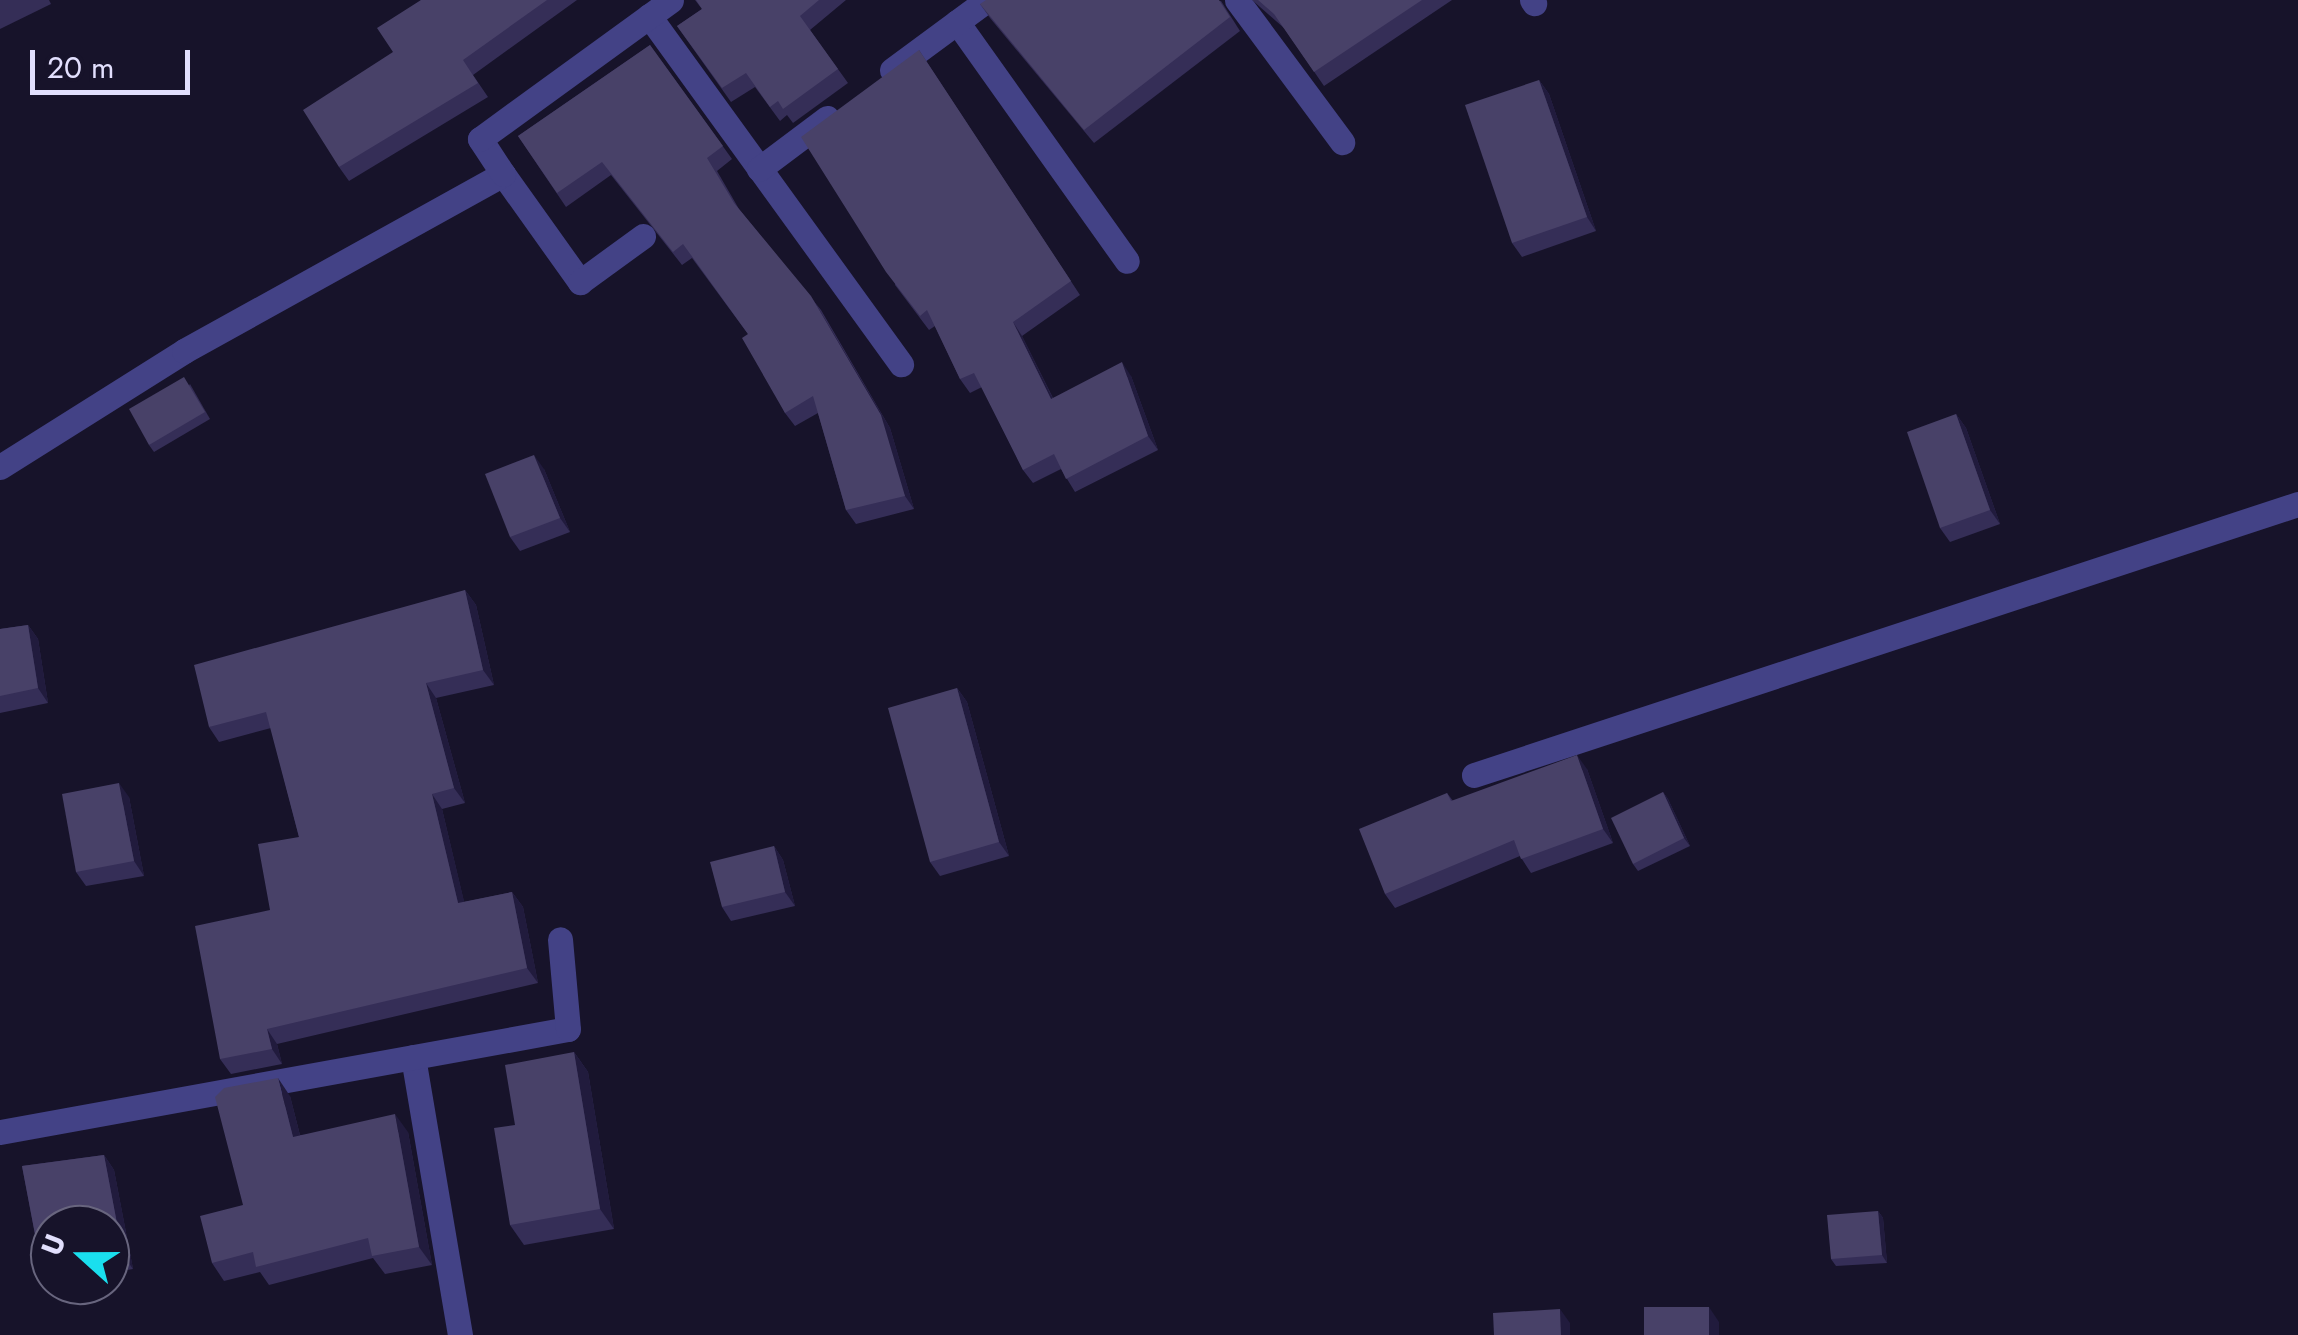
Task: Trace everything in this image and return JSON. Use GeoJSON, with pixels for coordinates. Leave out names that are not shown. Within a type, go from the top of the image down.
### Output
{"type":"FeatureCollection","features":[{"type":"Feature","properties":{"kind":"street"},"geometry":{"type":"LineString","coordinates":[[644,236],[580,282],[480,139],[671,0]]}},
{"type":"Feature","properties":{"kind":"street"},"geometry":{"type":"LineString","coordinates":[[759,168],[987,0]]}},
{"type":"Feature","properties":{"kind":"street"},"geometry":{"type":"LineString","coordinates":[[1237,0],[1342,142]]}},
{"type":"Feature","properties":{"kind":"street"},"geometry":{"type":"LineString","coordinates":[[649,16],[901,364]]}},
{"type":"Feature","properties":{"kind":"street"},"geometry":{"type":"LineString","coordinates":[[957,22],[1128,260]]}},
{"type":"Feature","properties":{"kind":"street"},"geometry":{"type":"LineString","coordinates":[[0,467],[503,174]]}},
{"type":"Feature","properties":{"kind":"street"},"geometry":{"type":"LineString","coordinates":[[1474,774],[2298,504]]}},
{"type":"Feature","properties":{"kind":"street"},"geometry":{"type":"LineString","coordinates":[[0,1132],[568,1029],[560,939]]}},
{"type":"Feature","properties":{"kind":"street"},"geometry":{"type":"LineString","coordinates":[[414,1057],[460,1335]]}},
{"type":"Feature","properties":{"kind":"building"},"geometry":{"type":"Polygon","coordinates":[[[421,0],[547,0],[463,60],[478,83],[339,167],[303,110],[393,52],[377,28],[421,0]]]}},
{"type":"Feature","properties":{"kind":"building"},"geometry":{"type":"Polygon","coordinates":[[[696,0],[819,0],[800,16],[838,69],[783,109],[778,101],[770,107],[746,73],[722,88],[677,26],[702,9],[696,0]]]}},
{"type":"Feature","properties":{"kind":"building"},"geometry":{"type":"Polygon","coordinates":[[[986,0],[1219,0],[1230,17],[1084,130],[980,4],[986,0]]]}},
{"type":"Feature","properties":{"kind":"building"},"geometry":{"type":"Polygon","coordinates":[[[1258,0],[1422,0],[1314,72],[1274,14],[1258,0]]]}},
{"type":"Feature","properties":{"kind":"building"},"geometry":{"type":"Polygon","coordinates":[[[650,45],[723,146],[707,158],[734,203],[811,296],[881,415],[905,496],[846,510],[813,396],[785,413],[742,338],[748,334],[683,244],[673,252],[602,162],[557,193],[518,136],[650,45]]]}},
{"type":"Feature","properties":{"kind":"building"},"geometry":{"type":"Polygon","coordinates":[[[919,50],[1071,281],[1013,322],[1051,399],[1122,362],[1148,436],[1066,479],[1054,454],[1023,470],[974,373],[960,379],[927,310],[920,316],[886,272],[801,137],[919,50]]]}},
{"type":"Feature","properties":{"kind":"building"},"geometry":{"type":"Polygon","coordinates":[[[1539,80],[1587,217],[1512,243],[1465,105],[1539,80]]]}},
{"type":"Feature","properties":{"kind":"building"},"geometry":{"type":"Polygon","coordinates":[[[184,377],[205,412],[149,445],[129,409],[184,377]]]}},
{"type":"Feature","properties":{"kind":"building"},"geometry":{"type":"Polygon","coordinates":[[[1956,414],[1990,510],[1940,528],[1907,432],[1956,414]]]}},
{"type":"Feature","properties":{"kind":"building"},"geometry":{"type":"Polygon","coordinates":[[[534,455],[560,518],[510,537],[485,474],[534,455]]]}},
{"type":"Feature","properties":{"kind":"building"},"geometry":{"type":"Polygon","coordinates":[[[465,590],[483,670],[426,683],[454,788],[432,794],[458,903],[512,892],[527,968],[267,1029],[272,1049],[220,1059],[195,926],[270,910],[258,844],[299,837],[266,712],[209,727],[194,665],[465,590]]]}},
{"type":"Feature","properties":{"kind":"building"},"geometry":{"type":"Polygon","coordinates":[[[28,625],[38,688],[0,696],[0,629],[28,625]]]}},
{"type":"Feature","properties":{"kind":"building"},"geometry":{"type":"Polygon","coordinates":[[[957,688],[999,842],[930,862],[888,708],[957,688]]]}},
{"type":"Feature","properties":{"kind":"building"},"geometry":{"type":"Polygon","coordinates":[[[1577,755],[1603,829],[1521,859],[1514,840],[1385,894],[1359,829],[1447,793],[1451,801],[1577,755]]]}},
{"type":"Feature","properties":{"kind":"building"},"geometry":{"type":"Polygon","coordinates":[[[119,783],[134,861],[76,872],[62,794],[119,783]]]}},
{"type":"Feature","properties":{"kind":"building"},"geometry":{"type":"Polygon","coordinates":[[[1663,792],[1684,838],[1633,864],[1611,818],[1663,792]]]}},
{"type":"Feature","properties":{"kind":"building"},"geometry":{"type":"Polygon","coordinates":[[[774,846],[785,892],[722,907],[710,862],[774,846]]]}},
{"type":"Feature","properties":{"kind":"building"},"geometry":{"type":"Polygon","coordinates":[[[574,1052],[600,1209],[510,1225],[494,1128],[515,1125],[505,1065],[574,1052]]]}},
{"type":"Feature","properties":{"kind":"building"},"geometry":{"type":"Polygon","coordinates":[[[278,1078],[293,1137],[395,1114],[419,1247],[372,1256],[368,1238],[256,1267],[253,1252],[212,1263],[200,1216],[243,1205],[215,1097],[224,1088],[278,1078]]]}},
{"type":"Feature","properties":{"kind":"building"},"geometry":{"type":"Polygon","coordinates":[[[104,1155],[114,1205],[30,1208],[22,1166],[104,1155]]]}},
{"type":"Feature","properties":{"kind":"building"},"geometry":{"type":"Polygon","coordinates":[[[1878,1211],[1882,1255],[1831,1259],[1827,1215],[1878,1211]]]}},
{"type":"Feature","properties":{"kind":"building"},"geometry":{"type":"Polygon","coordinates":[[[1644,1307],[1709,1307],[1709,1335],[1644,1335],[1644,1307]]]}},
{"type":"Feature","properties":{"kind":"building"},"geometry":{"type":"Polygon","coordinates":[[[1560,1309],[1561,1335],[1494,1335],[1493,1313],[1560,1309]]]}}]}
